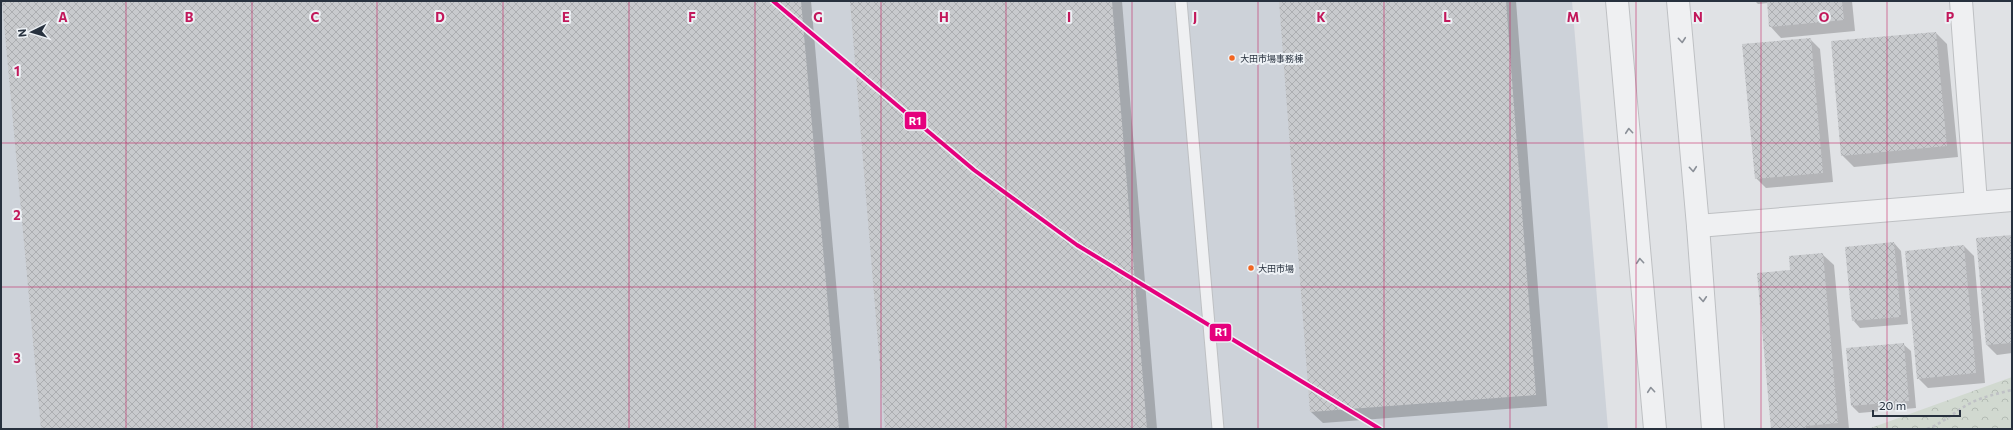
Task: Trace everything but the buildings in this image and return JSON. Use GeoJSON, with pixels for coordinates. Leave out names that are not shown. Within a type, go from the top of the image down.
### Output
{"type":"FeatureCollection","features":[{"type":"Feature","properties":{"kind":"street"},"geometry":{"type":"LineString","coordinates":[[1617,1],[1655,429]]}},
{"type":"Feature","properties":{"kind":"street"},"geometry":{"type":"LineString","coordinates":[[1678,1],[1698,226],[1713,429]]}},
{"type":"Feature","properties":{"kind":"street"},"geometry":{"type":"LineString","coordinates":[[1961,1],[1976,203]]}},
{"type":"Feature","properties":{"kind":"street"},"geometry":{"type":"LineString","coordinates":[[1698,226],[2012,200]]}},
{"type":"Feature","properties":{"kind":"lane"},"geometry":{"type":"LineString","coordinates":[[1181,1],[1218,429]]}},
{"type":"Feature","properties":{"kind":"path"},"geometry":{"type":"LineString","coordinates":[[1927,429],[1940,424],[1966,405],[1984,396],[2012,390]]}},
{"type":"Feature","properties":{"kind":"shaded area"},"geometry":{"type":"Polygon","coordinates":[[[1,1],[1572,1],[1608,429],[1,429],[1,1]]]}},
{"type":"Feature","properties":{"kind":"green space"},"geometry":{"type":"Polygon","coordinates":[[[2012,377],[2012,429],[1868,429],[2012,377]]]}},
{"type":"Feature","properties":{"kind":"transit line","name":"R1"},"geometry":{"type":"LineString","coordinates":[[773,1],[974,170],[1077,245],[1380,429]]}},
{"type":"Feature","properties":{"kind":"place","name":"大田市場事務棟"},"geometry":{"type":"Point","coordinates":[1232,58]}},
{"type":"Feature","properties":{"kind":"place","name":"大田市場"},"geometry":{"type":"Point","coordinates":[1251,268]}}]}
